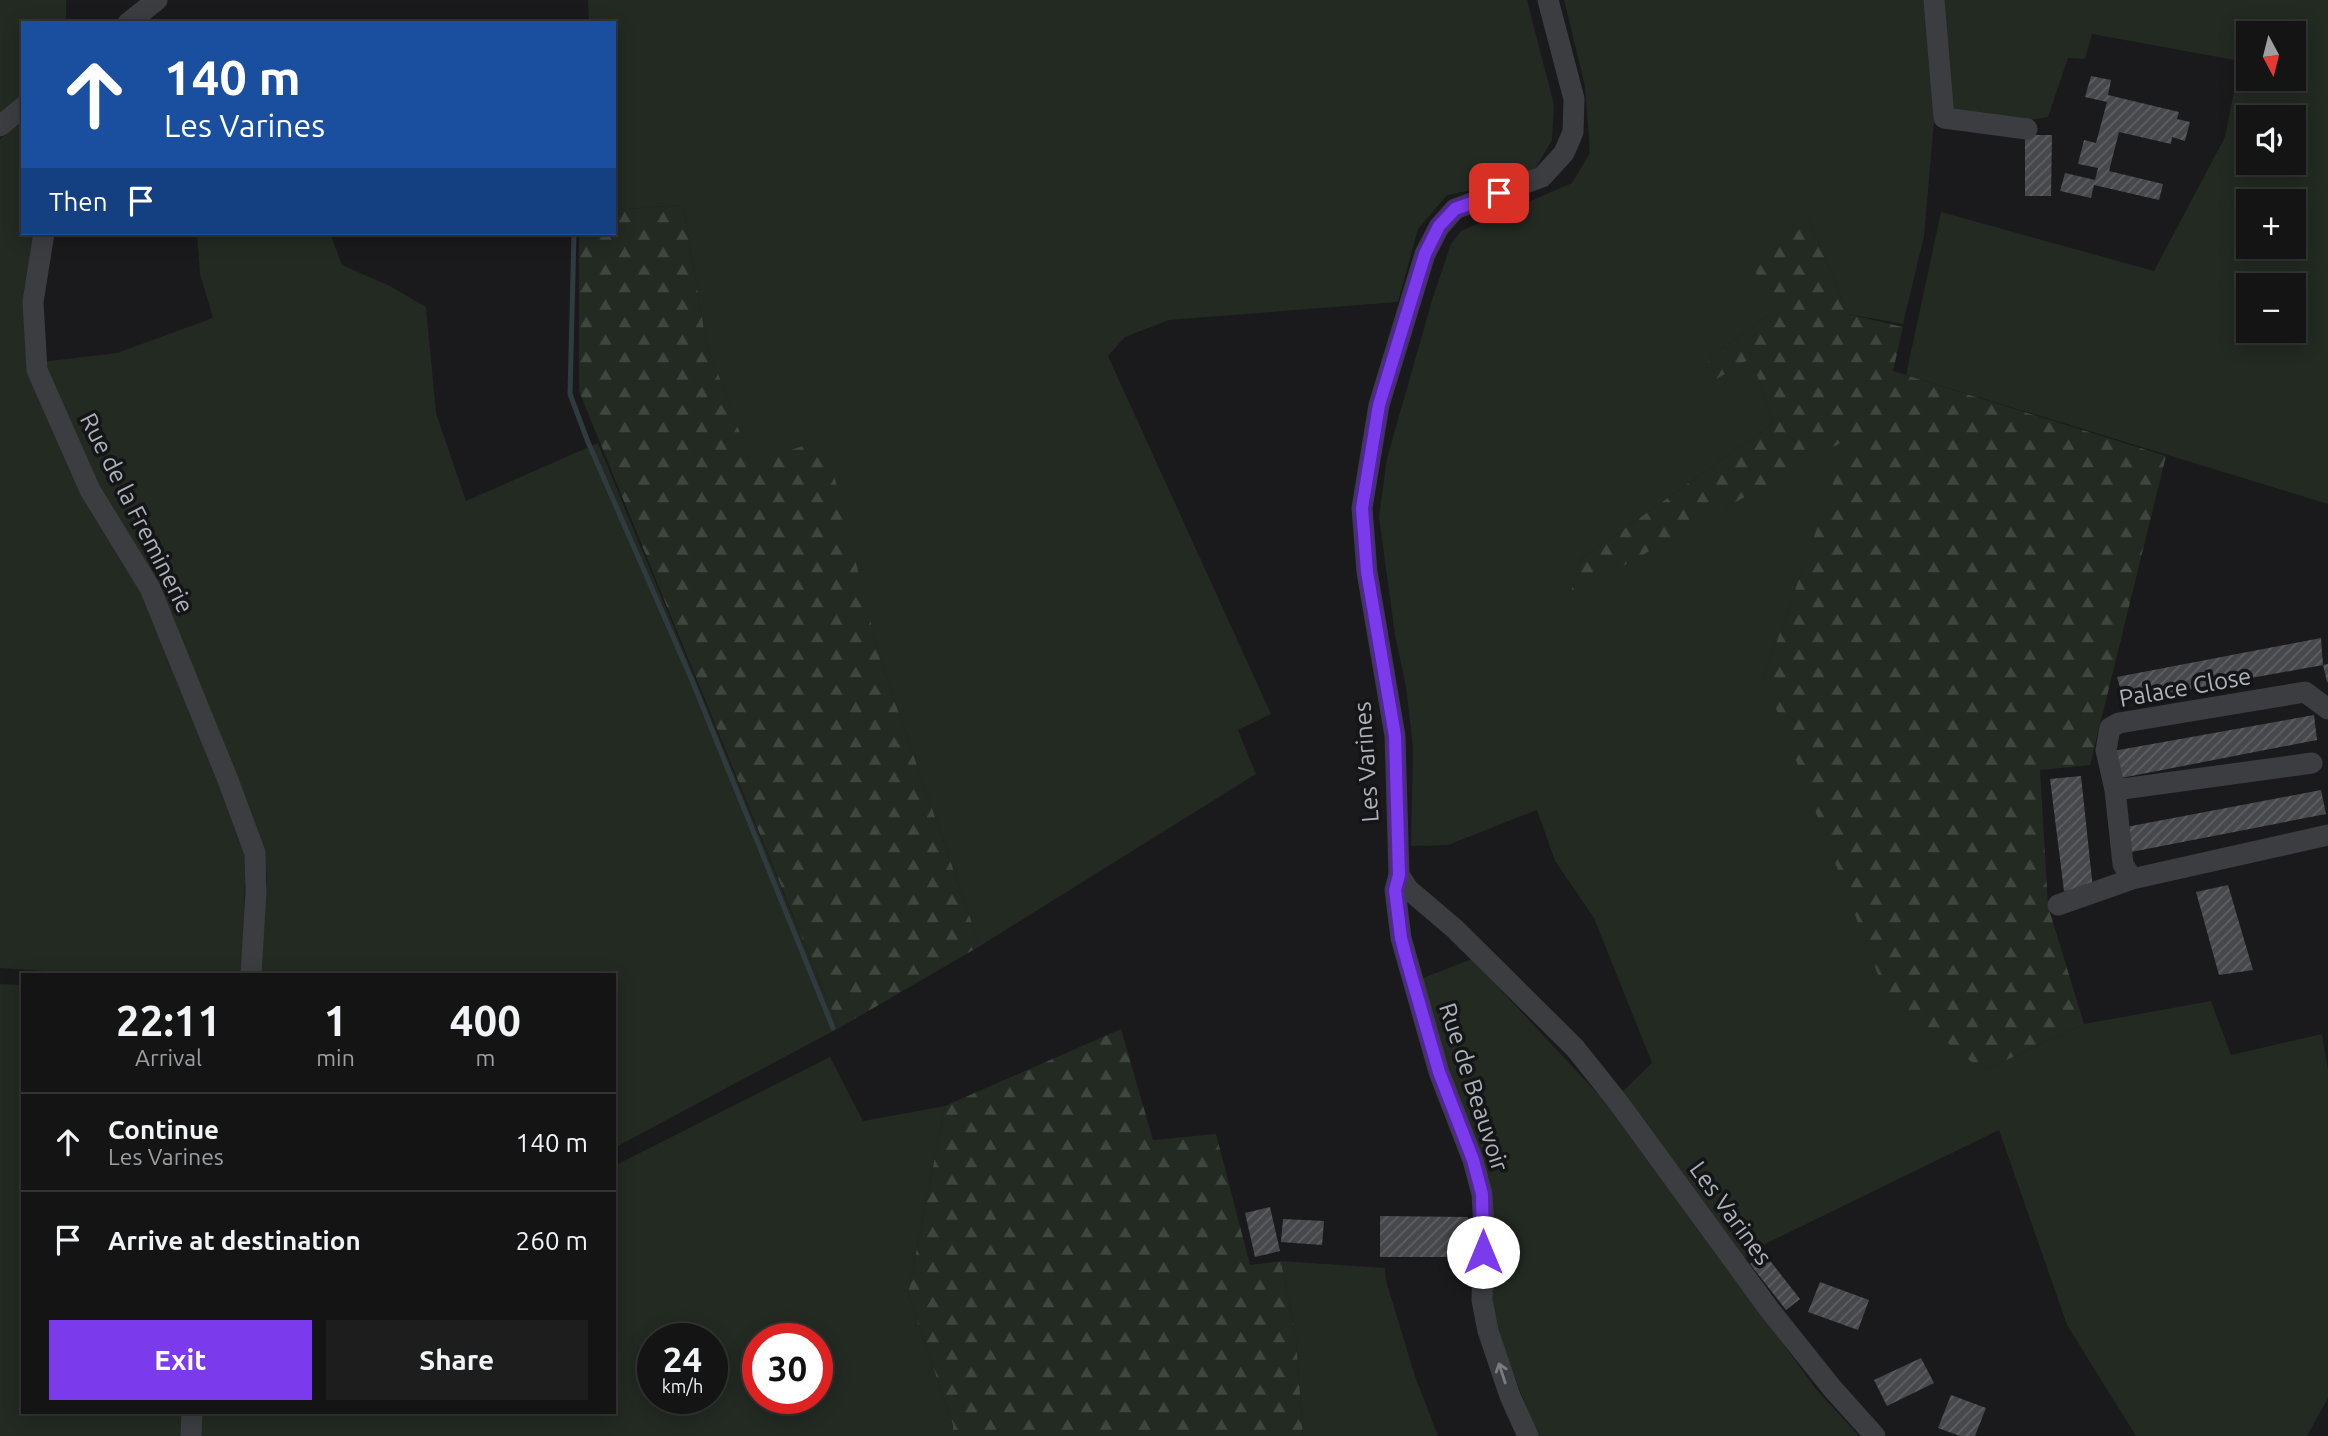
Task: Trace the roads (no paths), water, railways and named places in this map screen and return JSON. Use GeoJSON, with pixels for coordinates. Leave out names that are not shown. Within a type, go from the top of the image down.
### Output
{"type":"FeatureCollection","features":[{"type":"Feature","properties":{"kind":"street"},"geometry":{"type":"LineString","coordinates":[[131,21],[157,0]]}},
{"type":"Feature","properties":{"kind":"street","name":"Les Varines"},"geometry":{"type":"LineString","coordinates":[[1549,0],[1574,99],[1573,132],[1564,153],[1542,177],[1455,209],[1439,226],[1425,254],[1379,405],[1362,508],[1367,572],[1395,736],[1399,875],[1408,889],[1455,929],[1575,1048],[1618,1102],[1769,1309],[1832,1388],[1875,1436]]}},
{"type":"Feature","properties":{"kind":"street"},"geometry":{"type":"LineString","coordinates":[[1934,0],[1944,118],[2027,129]]}},
{"type":"Feature","properties":{"kind":"street"},"geometry":{"type":"LineString","coordinates":[[0,127],[21,109]]}},
{"type":"Feature","properties":{"kind":"street","name":"Rue de la Freminerie"},"geometry":{"type":"LineString","coordinates":[[44,235],[33,302],[37,370],[90,490],[150,588],[255,853],[256,891],[251,973]]}},
{"type":"Feature","properties":{"kind":"street","name":"Palace Close"},"geometry":{"type":"LineString","coordinates":[[2133,879],[2123,864],[2115,790],[2106,750],[2110,728],[2119,723],[2305,692],[2328,709]]}},
{"type":"Feature","properties":{"kind":"street"},"geometry":{"type":"LineString","coordinates":[[2115,790],[2312,763]]}},
{"type":"Feature","properties":{"kind":"street"},"geometry":{"type":"LineString","coordinates":[[2058,905],[2133,879],[2328,835]]}},
{"type":"Feature","properties":{"kind":"street","name":"Rue de Beauvoir"},"geometry":{"type":"LineString","coordinates":[[1399,875],[1395,890],[1401,938],[1439,1072],[1473,1160],[1482,1194],[1482,1300],[1488,1331],[1510,1396],[1528,1436]]}},
{"type":"Feature","properties":{"kind":"street"},"geometry":{"type":"LineString","coordinates":[[191,1436],[192,1414]]}},
{"type":"Feature","properties":{"kind":"waterway"},"geometry":{"type":"LineString","coordinates":[[574,235],[570,394],[588,442],[691,678],[833,1028]]}}]}
